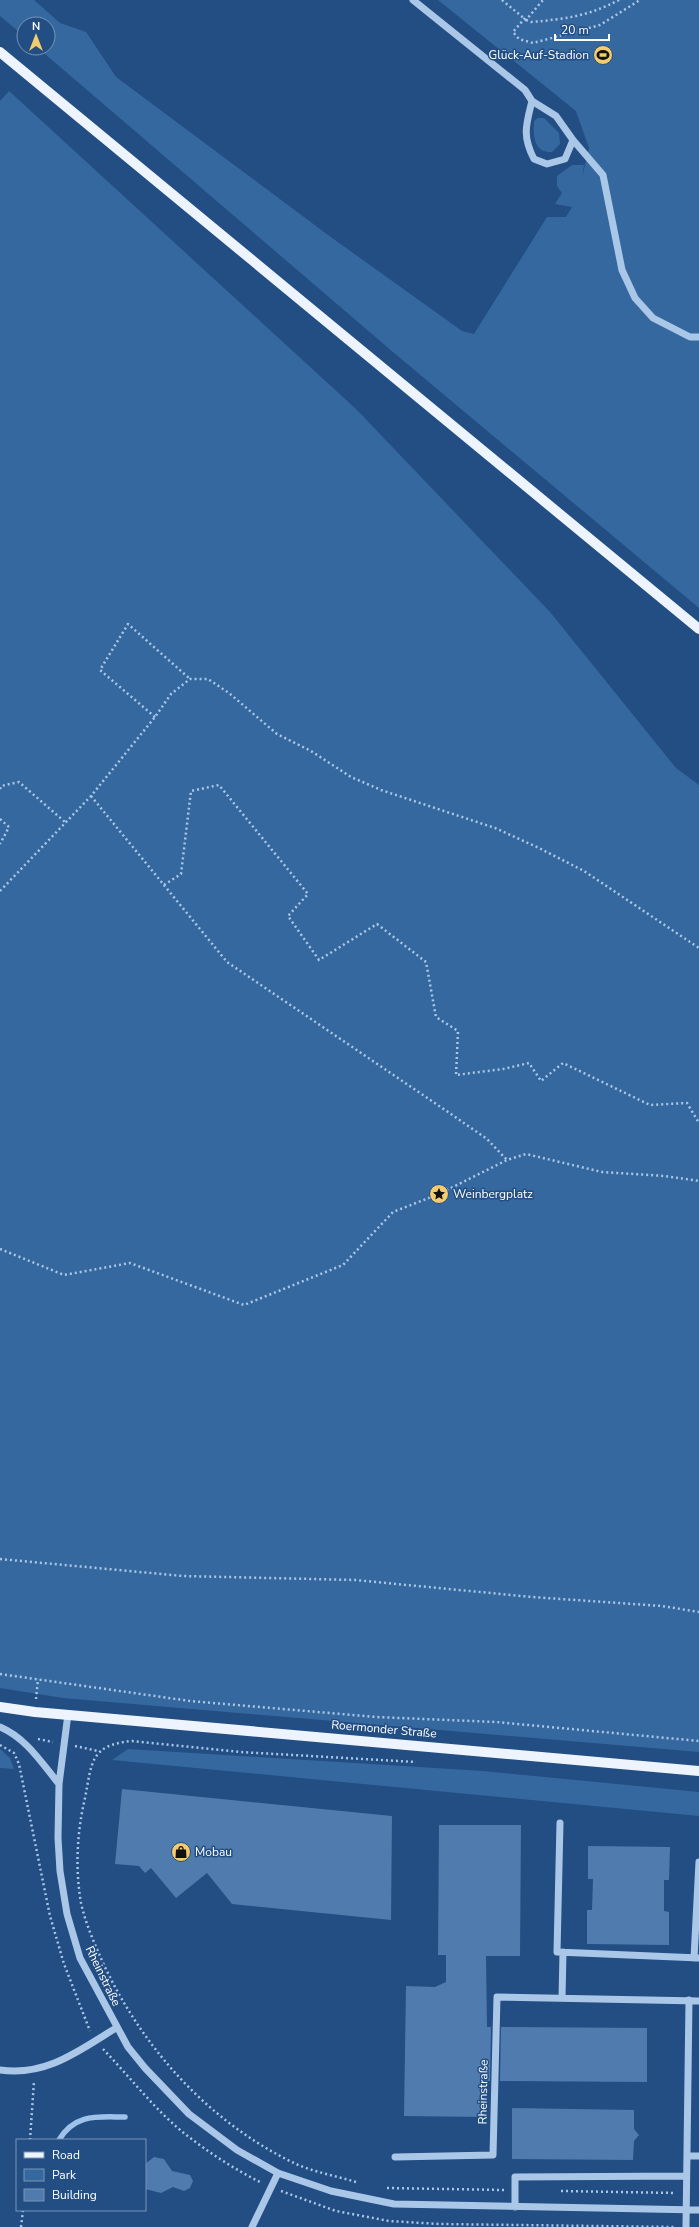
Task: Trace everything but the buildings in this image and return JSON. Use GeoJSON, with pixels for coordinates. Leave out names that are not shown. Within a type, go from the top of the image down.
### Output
{"type":"FeatureCollection","features":[{"type":"Feature","properties":{"kind":"main road"},"geometry":{"type":"LineString","coordinates":[[0,52],[699,629]]}},
{"type":"Feature","properties":{"kind":"main road","name":"Roermonder Straße"},"geometry":{"type":"LineString","coordinates":[[0,1707],[699,1771]]}},
{"type":"Feature","properties":{"kind":"street"},"geometry":{"type":"LineString","coordinates":[[413,0],[525,90],[532,101],[556,116],[573,140],[587,154],[603,175],[622,270],[635,298],[653,318],[690,337],[699,338]]}},
{"type":"Feature","properties":{"kind":"street"},"geometry":{"type":"LineString","coordinates":[[532,101],[525,129],[527,145],[534,159],[547,164],[564,159],[573,140]]}},
{"type":"Feature","properties":{"kind":"street","name":"Rheinstraße"},"geometry":{"type":"LineString","coordinates":[[68,1714],[59,1784],[60,1871],[67,1914],[80,1958],[116,2028],[145,2068],[189,2114],[237,2150],[278,2173],[331,2191],[394,2204],[699,2210]]}},
{"type":"Feature","properties":{"kind":"street"},"geometry":{"type":"LineString","coordinates":[[0,1727],[14,1733],[25,1743],[59,1784]]}},
{"type":"Feature","properties":{"kind":"street"},"geometry":{"type":"LineString","coordinates":[[560,1823],[557,1952],[697,1958],[699,1862]]}},
{"type":"Feature","properties":{"kind":"street"},"geometry":{"type":"LineString","coordinates":[[562,1998],[563,1952]]}},
{"type":"Feature","properties":{"kind":"street","name":"Rheinstraße"},"geometry":{"type":"LineString","coordinates":[[395,2157],[493,2155],[497,1997],[699,2001]]}},
{"type":"Feature","properties":{"kind":"street"},"geometry":{"type":"LineString","coordinates":[[686,2227],[689,2000]]}},
{"type":"Feature","properties":{"kind":"street"},"geometry":{"type":"LineString","coordinates":[[0,2070],[8,2072],[33,2069],[62,2061],[84,2050],[116,2028]]}},
{"type":"Feature","properties":{"kind":"street"},"geometry":{"type":"LineString","coordinates":[[687,2156],[699,2156]]}},
{"type":"Feature","properties":{"kind":"street"},"geometry":{"type":"LineString","coordinates":[[252,2227],[278,2173]]}},
{"type":"Feature","properties":{"kind":"street"},"geometry":{"type":"LineString","coordinates":[[515,2207],[515,2177],[686,2176]]}},
{"type":"Feature","properties":{"kind":"path"},"geometry":{"type":"LineString","coordinates":[[502,0],[531,22],[573,18],[600,10],[619,0]]}},
{"type":"Feature","properties":{"kind":"path"},"geometry":{"type":"LineString","coordinates":[[542,0],[513,32],[520,39],[533,43],[600,25],[640,0]]}},
{"type":"Feature","properties":{"kind":"path"},"geometry":{"type":"LineString","coordinates":[[154,717],[100,670],[128,624],[190,679],[208,680],[229,693],[277,734],[311,751],[351,777],[381,790],[495,828],[584,871],[699,948]]}},
{"type":"Feature","properties":{"kind":"path"},"geometry":{"type":"LineString","coordinates":[[0,891],[91,796],[171,694],[190,679]]}},
{"type":"Feature","properties":{"kind":"path"},"geometry":{"type":"LineString","coordinates":[[0,789],[1,786],[19,782],[65,822]]}},
{"type":"Feature","properties":{"kind":"path"},"geometry":{"type":"LineString","coordinates":[[164,885],[182,874],[191,791],[219,785],[308,894],[288,916],[318,960],[377,924],[426,962],[436,1017],[458,1031],[456,1075],[502,1069],[529,1063],[541,1081],[563,1063],[650,1105],[687,1103],[699,1123]]}},
{"type":"Feature","properties":{"kind":"path"},"geometry":{"type":"LineString","coordinates":[[91,796],[227,962],[487,1139],[507,1160]]}},
{"type":"Feature","properties":{"kind":"path"},"geometry":{"type":"LineString","coordinates":[[0,819],[9,827],[0,844]]}},
{"type":"Feature","properties":{"kind":"path"},"geometry":{"type":"LineString","coordinates":[[0,1249],[64,1275],[130,1263],[244,1305],[343,1265],[393,1212],[439,1194],[507,1160],[526,1154],[602,1172],[665,1176],[698,1180]]}},
{"type":"Feature","properties":{"kind":"path"},"geometry":{"type":"LineString","coordinates":[[0,1559],[183,1576],[355,1580],[532,1598],[662,1606],[699,1612]]}},
{"type":"Feature","properties":{"kind":"path"},"geometry":{"type":"LineString","coordinates":[[0,1674],[190,1701],[376,1717],[496,1722],[699,1741]]}},
{"type":"Feature","properties":{"kind":"path"},"geometry":{"type":"LineString","coordinates":[[358,2182],[296,2164],[236,2129],[188,2087],[150,2043],[119,1997],[91,1938],[81,1903],[77,1863],[80,1820],[90,1774],[98,1751],[114,1742],[132,1741],[240,1752],[420,1762]]}},
{"type":"Feature","properties":{"kind":"path"},"geometry":{"type":"LineString","coordinates":[[0,1745],[14,1753],[19,1764],[50,1916],[64,1964],[87,2025],[95,2041],[161,2112],[184,2134],[245,2174],[272,2188],[336,2211],[389,2221],[439,2224],[678,2227]]}},
{"type":"Feature","properties":{"kind":"path"},"geometry":{"type":"LineString","coordinates":[[30,2139],[35,2086],[33,2069]]}},
{"type":"Feature","properties":{"kind":"path"},"geometry":{"type":"LineString","coordinates":[[379,2188],[515,2190]]}},
{"type":"Feature","properties":{"kind":"path"},"geometry":{"type":"LineString","coordinates":[[554,2191],[686,2193]]}},
{"type":"Feature","properties":{"kind":"path"},"geometry":{"type":"LineString","coordinates":[[21,2227],[23,2211]]}},
{"type":"Feature","properties":{"kind":"green space"},"geometry":{"type":"Polygon","coordinates":[[[0,0],[34,0],[52,16],[16,16],[16,29],[0,16],[0,0]]]}},
{"type":"Feature","properties":{"kind":"green space"},"geometry":{"type":"Polygon","coordinates":[[[438,0],[699,0],[699,608],[393,352],[47,56],[56,56],[56,19],[60,23],[86,32],[116,77],[328,235],[462,331],[474,334],[547,217],[566,217],[572,207],[555,204],[562,193],[557,186],[557,176],[572,165],[584,165],[582,178],[589,148],[576,111],[438,0]]]}},
{"type":"Feature","properties":{"kind":"green space"},"geometry":{"type":"Polygon","coordinates":[[[9,91],[357,410],[550,612],[676,768],[699,785],[699,1752],[63,1698],[0,1688],[0,101],[9,91]]]}},
{"type":"Feature","properties":{"kind":"green space"},"geometry":{"type":"Polygon","coordinates":[[[538,118],[544,118],[559,133],[560,144],[552,152],[546,152],[538,147],[534,132],[534,121],[538,118]]]}},
{"type":"Feature","properties":{"kind":"green space"},"geometry":{"type":"Polygon","coordinates":[[[0,1749],[10,1758],[14,1769],[0,1768],[0,1749]]]}},
{"type":"Feature","properties":{"kind":"green space"},"geometry":{"type":"Polygon","coordinates":[[[128,1749],[483,1771],[699,1792],[699,1816],[112,1760],[128,1749]]]}},
{"type":"Feature","properties":{"kind":"waterway"},"geometry":{"type":"LineString","coordinates":[[60,2139],[65,2131],[72,2125],[88,2118],[125,2117]]}},
{"type":"Feature","properties":{"kind":"place","name":"Glück-Auf-Stadion"},"geometry":{"type":"Point","coordinates":[603,55]}},
{"type":"Feature","properties":{"kind":"place","name":"Weinbergplatz"},"geometry":{"type":"Point","coordinates":[439,1194]}},
{"type":"Feature","properties":{"kind":"place","name":"Mobau"},"geometry":{"type":"Point","coordinates":[181,1852]}}]}
